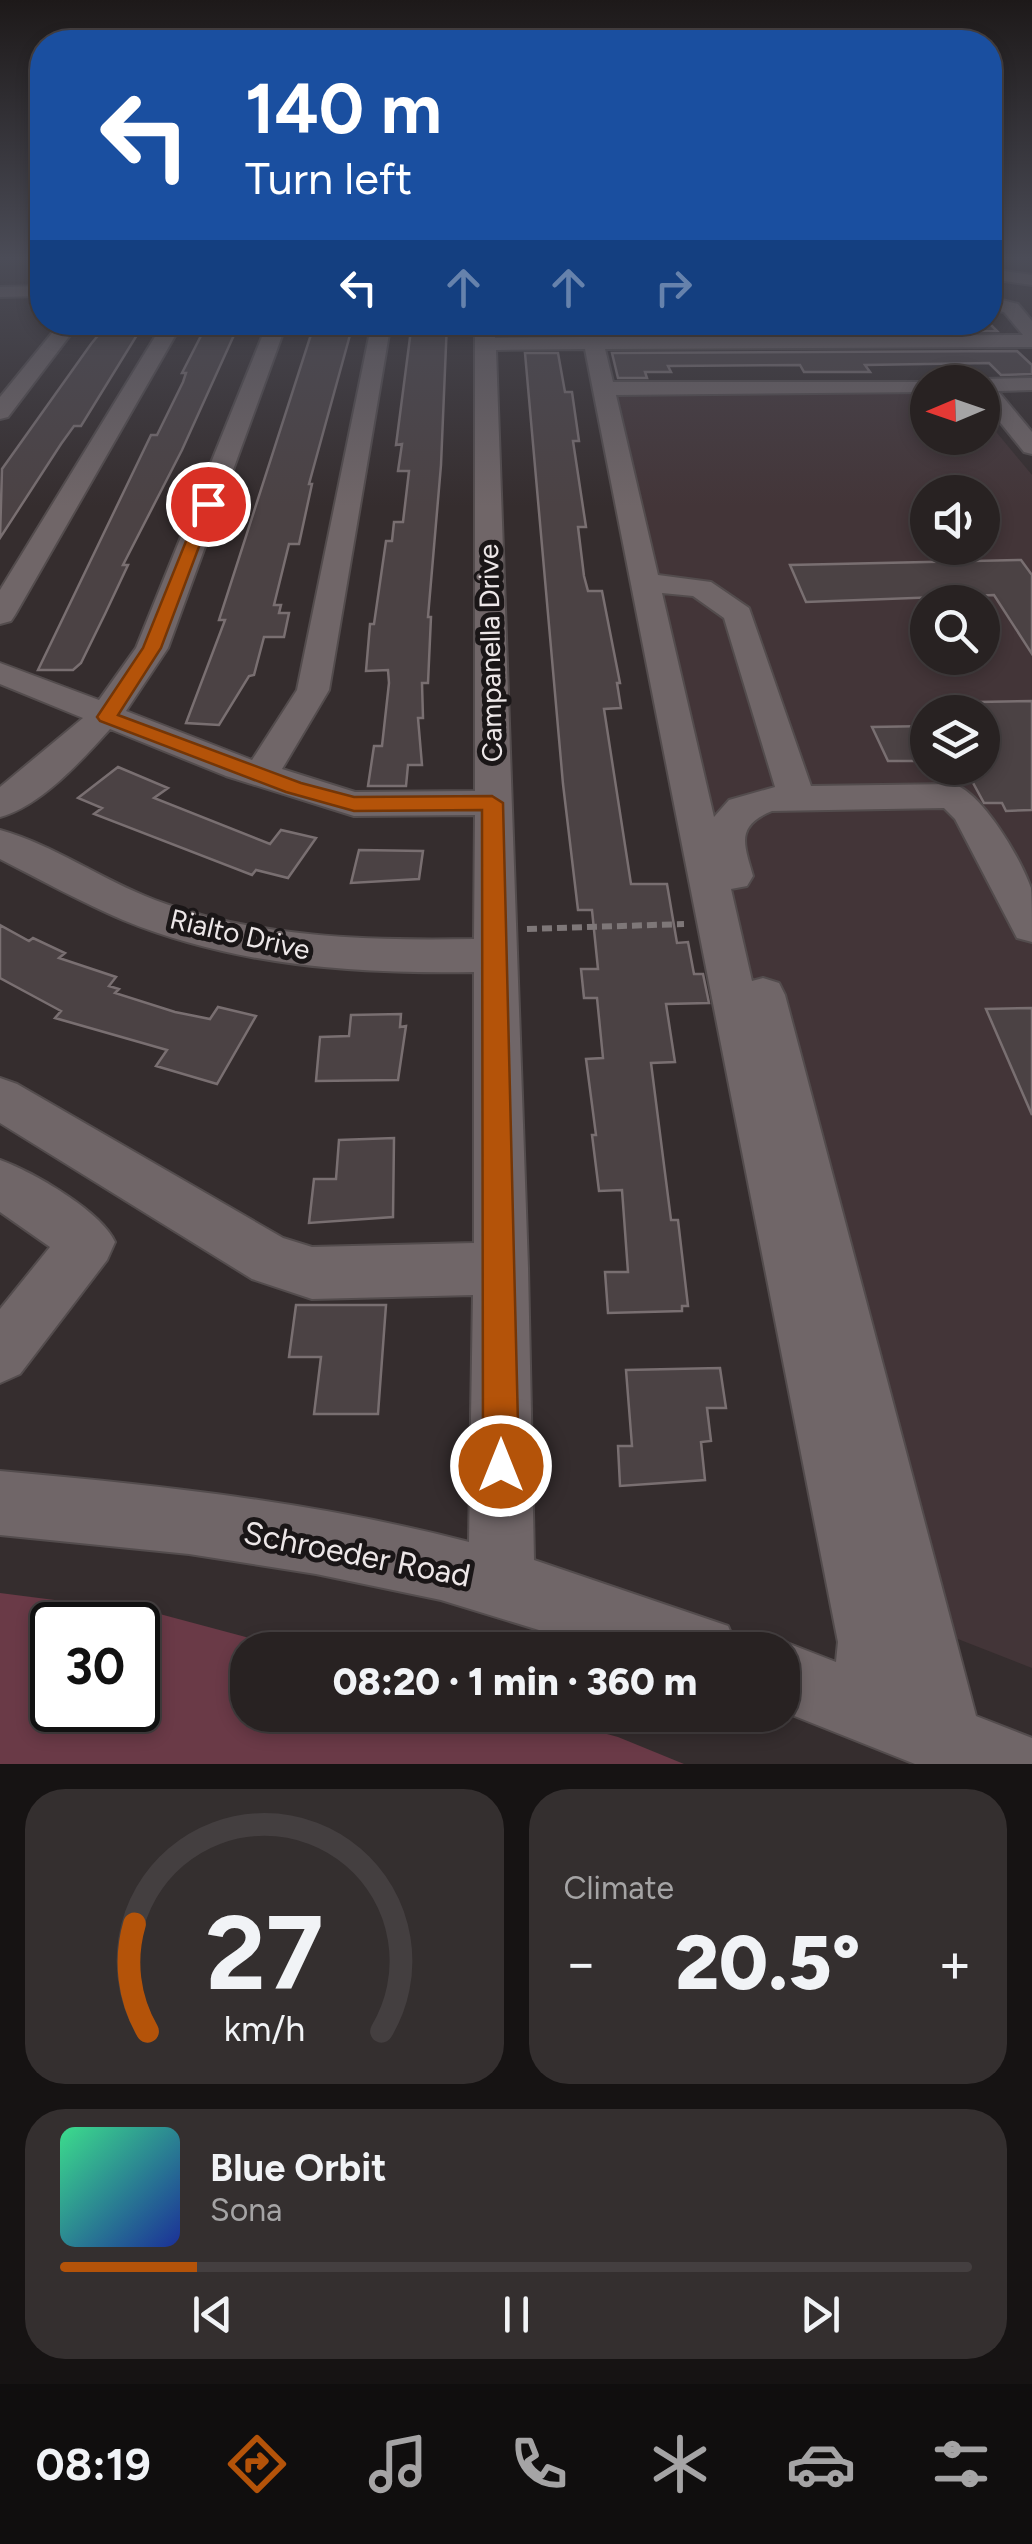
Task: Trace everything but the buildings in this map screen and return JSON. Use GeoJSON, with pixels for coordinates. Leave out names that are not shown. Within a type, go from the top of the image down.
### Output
{"type":"FeatureCollection","features":[{"type":"Feature","properties":{"kind":"street"},"geometry":{"type":"LineString","coordinates":[[0,412],[56,341]]}},
{"type":"Feature","properties":{"kind":"street"},"geometry":{"type":"LineString","coordinates":[[0,615],[163,341]]}},
{"type":"Feature","properties":{"kind":"street"},"geometry":{"type":"LineString","coordinates":[[0,805],[69,753],[107,717],[152,648],[271,341]]}},
{"type":"Feature","properties":{"kind":"street"},"geometry":{"type":"LineString","coordinates":[[260,775],[313,690],[378,341]]}},
{"type":"Feature","properties":{"kind":"street","name":"Campanella Drive"},"geometry":{"type":"LineString","coordinates":[[485,341],[492,803],[505,942],[501,1584]]}},
{"type":"Feature","properties":{"kind":"street"},"geometry":{"type":"LineString","coordinates":[[592,341],[646,584],[727,826],[725,844],[976,1751]]}},
{"type":"Feature","properties":{"kind":"street"},"geometry":{"type":"LineString","coordinates":[[918,341],[1004,341]]}},
{"type":"Feature","properties":{"kind":"street"},"geometry":{"type":"LineString","coordinates":[[945,342],[965,365]]}},
{"type":"Feature","properties":{"kind":"street"},"geometry":{"type":"LineString","coordinates":[[1000,380],[1032,384]]}},
{"type":"Feature","properties":{"kind":"street"},"geometry":{"type":"LineString","coordinates":[[604,389],[910,386]]}},
{"type":"Feature","properties":{"kind":"street"},"geometry":{"type":"LineString","coordinates":[[1000,405],[1029,439]]}},
{"type":"Feature","properties":{"kind":"street"},"geometry":{"type":"LineString","coordinates":[[646,584],[700,588],[716,595],[738,614],[797,798]]}},
{"type":"Feature","properties":{"kind":"street"},"geometry":{"type":"LineString","coordinates":[[0,673],[260,775],[354,804],[492,803]]}},
{"type":"Feature","properties":{"kind":"street"},"geometry":{"type":"LineString","coordinates":[[719,809],[767,799],[953,796],[970,812],[1032,927]]}},
{"type":"Feature","properties":{"kind":"street"},"geometry":{"type":"LineString","coordinates":[[719,809],[720,924],[872,1642],[868,1710]]}},
{"type":"Feature","properties":{"kind":"street","name":"Rialto Drive"},"geometry":{"type":"LineString","coordinates":[[0,843],[139,910],[259,944],[389,958],[505,942]]}},
{"type":"Feature","properties":{"kind":"street"},"geometry":{"type":"LineString","coordinates":[[0,1098],[271,1261],[312,1273],[501,1268]]}},
{"type":"Feature","properties":{"kind":"street"},"geometry":{"type":"LineString","coordinates":[[0,1183],[88,1242],[0,1354]]}},
{"type":"Feature","properties":{"kind":"street","name":"Schroeder Road"},"geometry":{"type":"LineString","coordinates":[[0,1503],[164,1517],[404,1560],[501,1584],[649,1632]]}},
{"type":"Feature","properties":{"kind":"street"},"geometry":{"type":"LineString","coordinates":[[800,1683],[976,1751]]}},
{"type":"Feature","properties":{"kind":"path"},"geometry":{"type":"LineString","coordinates":[[505,942],[720,924]]}},
{"type":"Feature","properties":{"kind":"shaded area"},"geometry":{"type":"Polygon","coordinates":[[[910,389],[910,455],[1000,455],[1000,436],[1032,475],[1032,1668],[894,1614],[615,393],[910,389]]]}},
{"type":"Feature","properties":{"kind":"shaded area"},"geometry":{"type":"Polygon","coordinates":[[[0,1593],[70,1602],[30,1602],[30,1732],[160,1732],[160,1614],[230,1633],[230,1732],[600,1732],[684,1764],[0,1764],[0,1593]]]}},
{"type":"Feature","properties":{"kind":"route"},"geometry":{"type":"LineString","coordinates":[[208,504],[152,648],[107,717],[294,788],[354,804],[492,803],[501,1229],[501,1466]]}}]}
